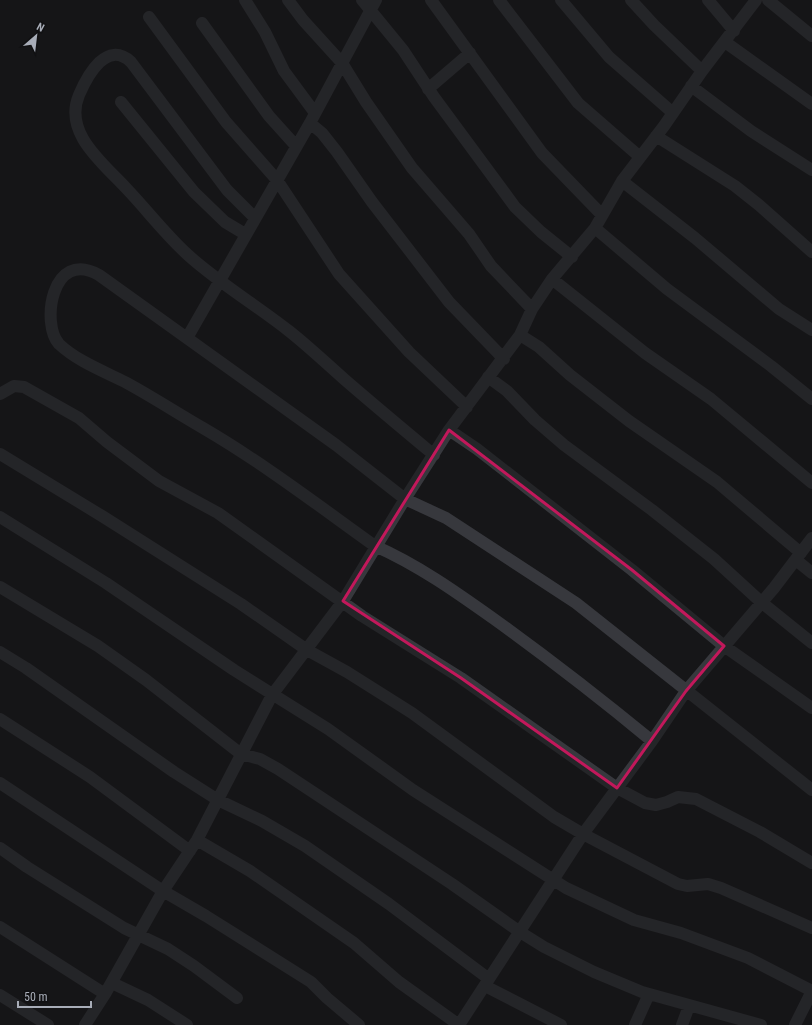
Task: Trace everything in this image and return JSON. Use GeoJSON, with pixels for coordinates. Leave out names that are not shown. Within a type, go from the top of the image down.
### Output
{"type":"FeatureCollection","features":[{"type":"Feature","properties":{"kind":"street"},"geometry":{"type":"LineString","coordinates":[[245,0],[265,32],[284,71],[322,133],[372,202],[449,302],[504,358]]}},
{"type":"Feature","properties":{"kind":"street"},"geometry":{"type":"LineString","coordinates":[[288,0],[303,20],[342,63],[412,168],[469,234],[491,266],[532,309]]}},
{"type":"Feature","properties":{"kind":"street"},"geometry":{"type":"LineString","coordinates":[[362,0],[373,5],[428,89],[515,207],[541,232],[572,257]]}},
{"type":"Feature","properties":{"kind":"street"},"geometry":{"type":"LineString","coordinates":[[431,0],[542,153],[602,215]]}},
{"type":"Feature","properties":{"kind":"street"},"geometry":{"type":"LineString","coordinates":[[499,0],[578,103],[640,157]]}},
{"type":"Feature","properties":{"kind":"street"},"geometry":{"type":"LineString","coordinates":[[561,0],[609,58],[673,113]]}},
{"type":"Feature","properties":{"kind":"street"},"geometry":{"type":"LineString","coordinates":[[630,0],[702,71]]}},
{"type":"Feature","properties":{"kind":"street"},"geometry":{"type":"LineString","coordinates":[[708,0],[734,30]]}},
{"type":"Feature","properties":{"kind":"street"},"geometry":{"type":"LineString","coordinates":[[85,1025],[112,983],[163,891],[197,840],[272,695],[343,601],[375,546],[449,430],[520,335],[532,309],[552,279],[595,228],[622,181],[756,0]]}},
{"type":"Feature","properties":{"kind":"street"},"geometry":{"type":"LineString","coordinates":[[768,0],[812,36]]}},
{"type":"Feature","properties":{"kind":"street"},"geometry":{"type":"LineString","coordinates":[[187,338],[312,118],[373,5]]}},
{"type":"Feature","properties":{"kind":"street"},"geometry":{"type":"LineString","coordinates":[[149,17],[226,122],[245,146],[277,180],[339,274],[409,352],[467,407]]}},
{"type":"Feature","properties":{"kind":"street"},"geometry":{"type":"LineString","coordinates":[[202,23],[247,83],[269,116],[296,146]]}},
{"type":"Feature","properties":{"kind":"street"},"geometry":{"type":"LineString","coordinates":[[725,42],[812,104]]}},
{"type":"Feature","properties":{"kind":"street"},"geometry":{"type":"LineString","coordinates":[[428,89],[470,53]]}},
{"type":"Feature","properties":{"kind":"street"},"geometry":{"type":"LineString","coordinates":[[255,218],[227,190],[131,62],[124,56],[117,54],[109,55],[103,60],[83,86],[77,100],[75,118],[80,132],[90,150],[101,164],[144,207],[164,232],[189,256],[290,332],[434,455]]}},
{"type":"Feature","properties":{"kind":"street"},"geometry":{"type":"LineString","coordinates":[[691,86],[751,131],[812,170]]}},
{"type":"Feature","properties":{"kind":"street"},"geometry":{"type":"LineString","coordinates":[[121,102],[194,192],[225,222],[245,234]]}},
{"type":"Feature","properties":{"kind":"street"},"geometry":{"type":"LineString","coordinates":[[656,136],[734,186],[759,204],[812,252]]}},
{"type":"Feature","properties":{"kind":"street"},"geometry":{"type":"LineString","coordinates":[[622,181],[695,238],[779,309],[812,330]]}},
{"type":"Feature","properties":{"kind":"street"},"geometry":{"type":"LineString","coordinates":[[595,228],[667,289],[776,369],[812,399]]}},
{"type":"Feature","properties":{"kind":"street"},"geometry":{"type":"LineString","coordinates":[[652,741],[549,659],[454,590],[396,556],[375,546],[224,440],[126,383],[70,353],[58,343],[54,335],[52,300],[59,280],[68,272],[77,269],[89,269],[336,445],[405,499],[446,518],[576,604],[812,790]]}},
{"type":"Feature","properties":{"kind":"street"},"geometry":{"type":"LineString","coordinates":[[552,279],[645,353],[711,399],[758,440],[812,483]]}},
{"type":"Feature","properties":{"kind":"street"},"geometry":{"type":"LineString","coordinates":[[520,335],[538,347],[570,375],[629,421],[717,482],[798,557],[812,573]]}},
{"type":"Feature","properties":{"kind":"street"},"geometry":{"type":"LineString","coordinates":[[488,376],[507,391],[535,420],[564,445],[714,559],[761,602],[812,643]]}},
{"type":"Feature","properties":{"kind":"street"},"geometry":{"type":"LineString","coordinates":[[0,394],[14,386],[24,387],[73,414],[159,481],[218,513],[362,616],[474,686],[618,788],[645,803],[656,805],[678,797],[696,799],[760,832],[812,863]]}},
{"type":"Feature","properties":{"kind":"street"},"geometry":{"type":"LineString","coordinates":[[449,430],[632,570],[724,646],[812,708]]}},
{"type":"Feature","properties":{"kind":"street"},"geometry":{"type":"LineString","coordinates":[[0,454],[102,516],[241,604],[307,650],[347,672],[412,713],[534,804],[583,834],[678,884],[687,886],[708,884],[721,888],[812,928]]}},
{"type":"Feature","properties":{"kind":"street"},"geometry":{"type":"LineString","coordinates":[[0,517],[106,583],[272,695],[328,729],[412,790],[553,880],[579,895],[634,920],[681,933],[748,958],[812,991],[807,1012],[795,1025]]}},
{"type":"Feature","properties":{"kind":"street"},"geometry":{"type":"LineString","coordinates":[[197,840],[267,882],[357,946],[394,978],[459,1025],[583,834],[652,741],[686,691],[761,602],[812,538]]}},
{"type":"Feature","properties":{"kind":"street"},"geometry":{"type":"LineString","coordinates":[[0,587],[98,646],[146,680],[241,754],[260,759],[278,769],[452,884],[520,932],[594,972],[649,994],[689,1006],[738,1017],[762,1025]]}},
{"type":"Feature","properties":{"kind":"street"},"geometry":{"type":"LineString","coordinates":[[0,652],[26,668],[174,772],[218,800],[262,821],[304,846],[389,904],[487,982],[561,1025]]}},
{"type":"Feature","properties":{"kind":"street"},"geometry":{"type":"LineString","coordinates":[[0,719],[90,777],[190,851]]}},
{"type":"Feature","properties":{"kind":"street"},"geometry":{"type":"LineString","coordinates":[[0,783],[163,891],[312,982],[327,998],[359,1025]]}},
{"type":"Feature","properties":{"kind":"street"},"geometry":{"type":"LineString","coordinates":[[0,848],[27,867],[138,935],[168,949],[238,998]]}},
{"type":"Feature","properties":{"kind":"street"},"geometry":{"type":"LineString","coordinates":[[0,927],[105,994]]}},
{"type":"Feature","properties":{"kind":"street"},"geometry":{"type":"LineString","coordinates":[[112,983],[148,1000],[186,1025]]}},
{"type":"Feature","properties":{"kind":"street"},"geometry":{"type":"LineString","coordinates":[[636,1025],[649,994]]}},
{"type":"Feature","properties":{"kind":"street"},"geometry":{"type":"LineString","coordinates":[[0,995],[48,1025]]}},
{"type":"Feature","properties":{"kind":"street"},"geometry":{"type":"LineString","coordinates":[[682,1025],[689,1006]]}},
{"type":"Feature","properties":{"kind":"highlighted area"},"geometry":{"type":"Polygon","coordinates":[[[449,430],[632,570],[724,646],[686,691],[617,788],[461,678],[343,601],[449,430]]]}}]}
